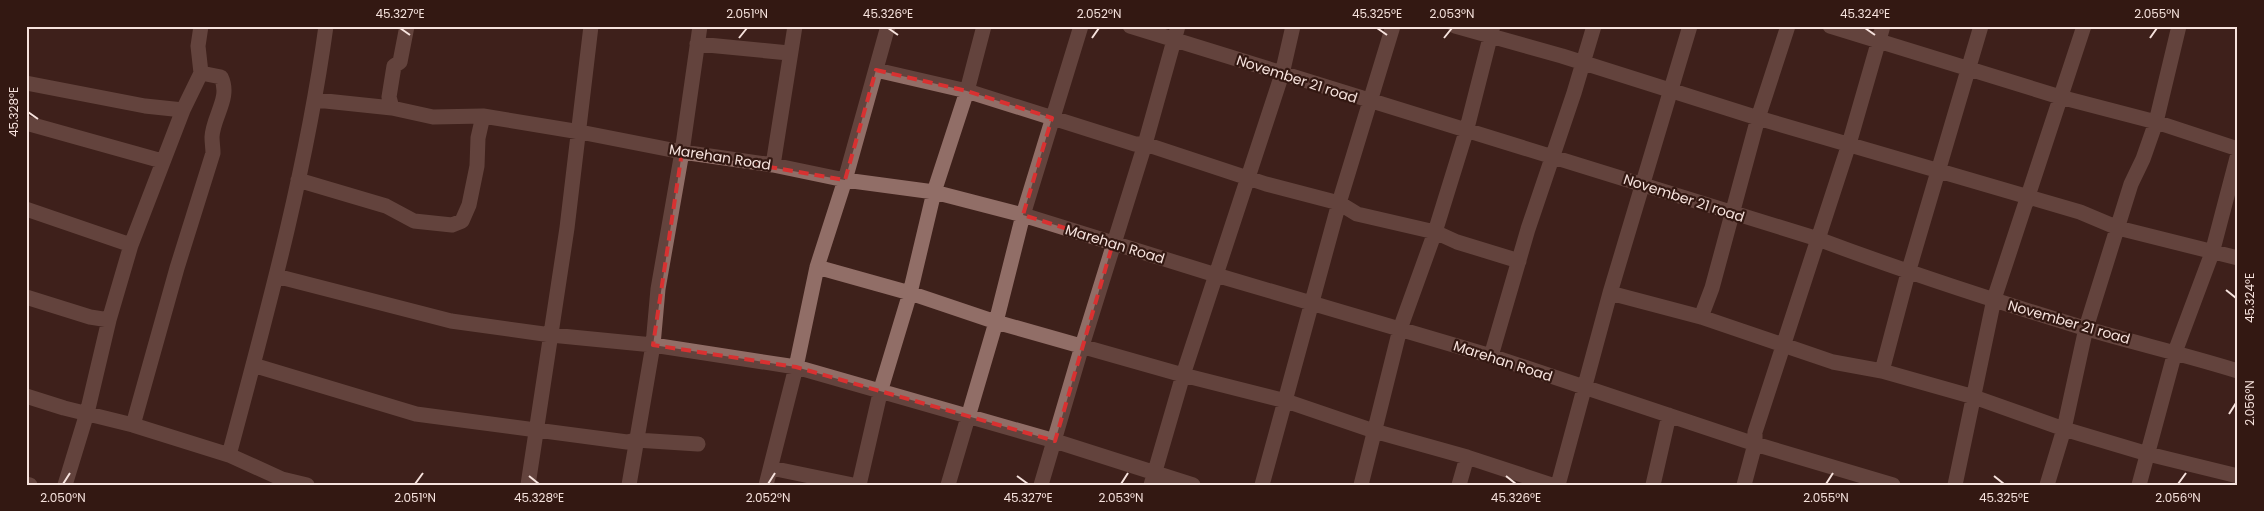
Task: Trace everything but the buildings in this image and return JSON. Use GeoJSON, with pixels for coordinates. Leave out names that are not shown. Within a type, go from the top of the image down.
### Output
{"type":"FeatureCollection","features":[{"type":"Feature","properties":{"kind":"street"},"geometry":{"type":"LineString","coordinates":[[65,485],[87,413],[109,320],[132,245],[162,162],[183,110],[201,73],[198,46],[202,26]]}},
{"type":"Feature","properties":{"kind":"street"},"geometry":{"type":"LineString","coordinates":[[228,455],[276,276],[298,180],[316,100],[326,26]]}},
{"type":"Feature","properties":{"kind":"street"},"geometry":{"type":"LineString","coordinates":[[392,108],[389,97],[394,66],[400,62],[407,26]]}},
{"type":"Feature","properties":{"kind":"street"},"geometry":{"type":"LineString","coordinates":[[528,485],[580,132],[591,26]]}},
{"type":"Feature","properties":{"kind":"street"},"geometry":{"type":"LineString","coordinates":[[629,485],[653,345],[658,289],[682,152],[700,26]]}},
{"type":"Feature","properties":{"kind":"street"},"geometry":{"type":"LineString","coordinates":[[773,165],[794,26]]}},
{"type":"Feature","properties":{"kind":"street"},"geometry":{"type":"LineString","coordinates":[[766,485],[796,367],[817,267],[845,180],[888,26]]}},
{"type":"Feature","properties":{"kind":"street"},"geometry":{"type":"LineString","coordinates":[[859,485],[881,390],[910,293],[934,192],[967,91],[984,26]]}},
{"type":"Feature","properties":{"kind":"street"},"geometry":{"type":"LineString","coordinates":[[948,485],[996,322],[1023,215],[1081,26]]}},
{"type":"Feature","properties":{"kind":"street","name":"November 21 road"},"geometry":{"type":"LineString","coordinates":[[1130,26],[1176,33],[1282,74],[1818,239],[1908,273],[2086,328],[2238,371]]}},
{"type":"Feature","properties":{"kind":"street"},"geometry":{"type":"LineString","coordinates":[[1152,479],[1183,375],[1282,74],[1293,26]]}},
{"type":"Feature","properties":{"kind":"street"},"geometry":{"type":"LineString","coordinates":[[1262,485],[1339,203],[1371,102],[1392,26]]}},
{"type":"Feature","properties":{"kind":"street"},"geometry":{"type":"LineString","coordinates":[[1455,26],[1492,32],[1670,92],[2080,212],[2118,228],[2238,258]]}},
{"type":"Feature","properties":{"kind":"street"},"geometry":{"type":"LineString","coordinates":[[1491,356],[1551,157],[1594,26]]}},
{"type":"Feature","properties":{"kind":"street"},"geometry":{"type":"LineString","coordinates":[[1558,485],[1610,293],[1690,26]]}},
{"type":"Feature","properties":{"kind":"street"},"geometry":{"type":"LineString","coordinates":[[1701,317],[1712,288],[1758,118],[1788,26]]}},
{"type":"Feature","properties":{"kind":"street"},"geometry":{"type":"LineString","coordinates":[[1830,26],[1880,33],[1967,68],[2060,97],[2156,122],[2238,149]]}},
{"type":"Feature","properties":{"kind":"street"},"geometry":{"type":"LineString","coordinates":[[1882,371],[1908,273],[1939,172],[1967,68],[1981,26]]}},
{"type":"Feature","properties":{"kind":"street"},"geometry":{"type":"LineString","coordinates":[[1955,485],[1994,299],[2084,26]]}},
{"type":"Feature","properties":{"kind":"street"},"geometry":{"type":"LineString","coordinates":[[2047,485],[2064,429],[2086,328],[2131,184],[2143,159],[2156,122],[2179,26]]}},
{"type":"Feature","properties":{"kind":"street"},"geometry":{"type":"LineString","coordinates":[[1362,485],[1400,329],[1435,232],[1466,132],[1492,32]]}},
{"type":"Feature","properties":{"kind":"street"},"geometry":{"type":"LineString","coordinates":[[1041,485],[1113,243],[1145,144],[1176,33]]}},
{"type":"Feature","properties":{"kind":"street"},"geometry":{"type":"LineString","coordinates":[[1744,485],[1755,444],[1754,432],[1849,144],[1880,33]]}},
{"type":"Feature","properties":{"kind":"street"},"geometry":{"type":"LineString","coordinates":[[697,44],[789,53]]}},
{"type":"Feature","properties":{"kind":"street"},"geometry":{"type":"LineString","coordinates":[[876,70],[967,91],[1135,144],[1145,144],[1266,184],[1339,203],[1357,214],[1435,232],[1458,242],[1519,261]]}},
{"type":"Feature","properties":{"kind":"street"},"geometry":{"type":"LineString","coordinates":[[133,424],[177,268],[213,153],[212,137],[224,98],[225,85],[221,77],[201,73]]}},
{"type":"Feature","properties":{"kind":"street"},"geometry":{"type":"LineString","coordinates":[[26,83],[145,106],[183,110]]}},
{"type":"Feature","properties":{"kind":"street","name":"Marehan Road"},"geometry":{"type":"LineString","coordinates":[[316,100],[392,108],[433,117],[484,116],[682,152],[773,165],[845,180],[934,192],[1023,215],[1312,304],[1491,356],[1755,444],[1848,478],[1892,485]]}},
{"type":"Feature","properties":{"kind":"street"},"geometry":{"type":"LineString","coordinates":[[298,180],[386,206],[414,221],[452,225],[462,221],[469,205],[477,166],[478,138],[484,116]]}},
{"type":"Feature","properties":{"kind":"street"},"geometry":{"type":"LineString","coordinates":[[26,123],[162,162]]}},
{"type":"Feature","properties":{"kind":"street"},"geometry":{"type":"LineString","coordinates":[[2139,485],[2175,352],[2212,253],[2238,154]]}},
{"type":"Feature","properties":{"kind":"street"},"geometry":{"type":"LineString","coordinates":[[26,209],[132,245]]}},
{"type":"Feature","properties":{"kind":"street"},"geometry":{"type":"LineString","coordinates":[[817,267],[910,293],[996,322],[1183,375],[1286,401],[1374,431],[1467,457],[1552,485]]}},
{"type":"Feature","properties":{"kind":"street"},"geometry":{"type":"LineString","coordinates":[[276,276],[451,321],[551,335],[653,345],[796,367],[1055,441],[1152,479],[1193,485]]}},
{"type":"Feature","properties":{"kind":"street"},"geometry":{"type":"LineString","coordinates":[[1610,293],[1701,317],[1833,362],[1882,371],[1974,398],[2064,429],[2148,454],[2238,476]]}},
{"type":"Feature","properties":{"kind":"street"},"geometry":{"type":"LineString","coordinates":[[26,296],[90,317],[109,320]]}},
{"type":"Feature","properties":{"kind":"street"},"geometry":{"type":"LineString","coordinates":[[253,365],[416,414],[626,442],[636,440],[698,444]]}},
{"type":"Feature","properties":{"kind":"street"},"geometry":{"type":"LineString","coordinates":[[26,396],[64,408],[133,424],[228,455],[282,479],[307,485]]}},
{"type":"Feature","properties":{"kind":"street"},"geometry":{"type":"LineString","coordinates":[[1653,485],[1669,415]]}},
{"type":"Feature","properties":{"kind":"street"},"geometry":{"type":"LineString","coordinates":[[1458,485],[1467,457]]}},
{"type":"Feature","properties":{"kind":"street"},"geometry":{"type":"LineString","coordinates":[[771,468],[853,485]]}},
{"type":"Feature","properties":{"kind":"highlighted area"},"geometry":{"type":"Polygon","coordinates":[[[876,70],[967,91],[1052,118],[1023,215],[1113,243],[1055,441],[796,367],[653,345],[682,152],[845,180],[876,70]]]}}]}
